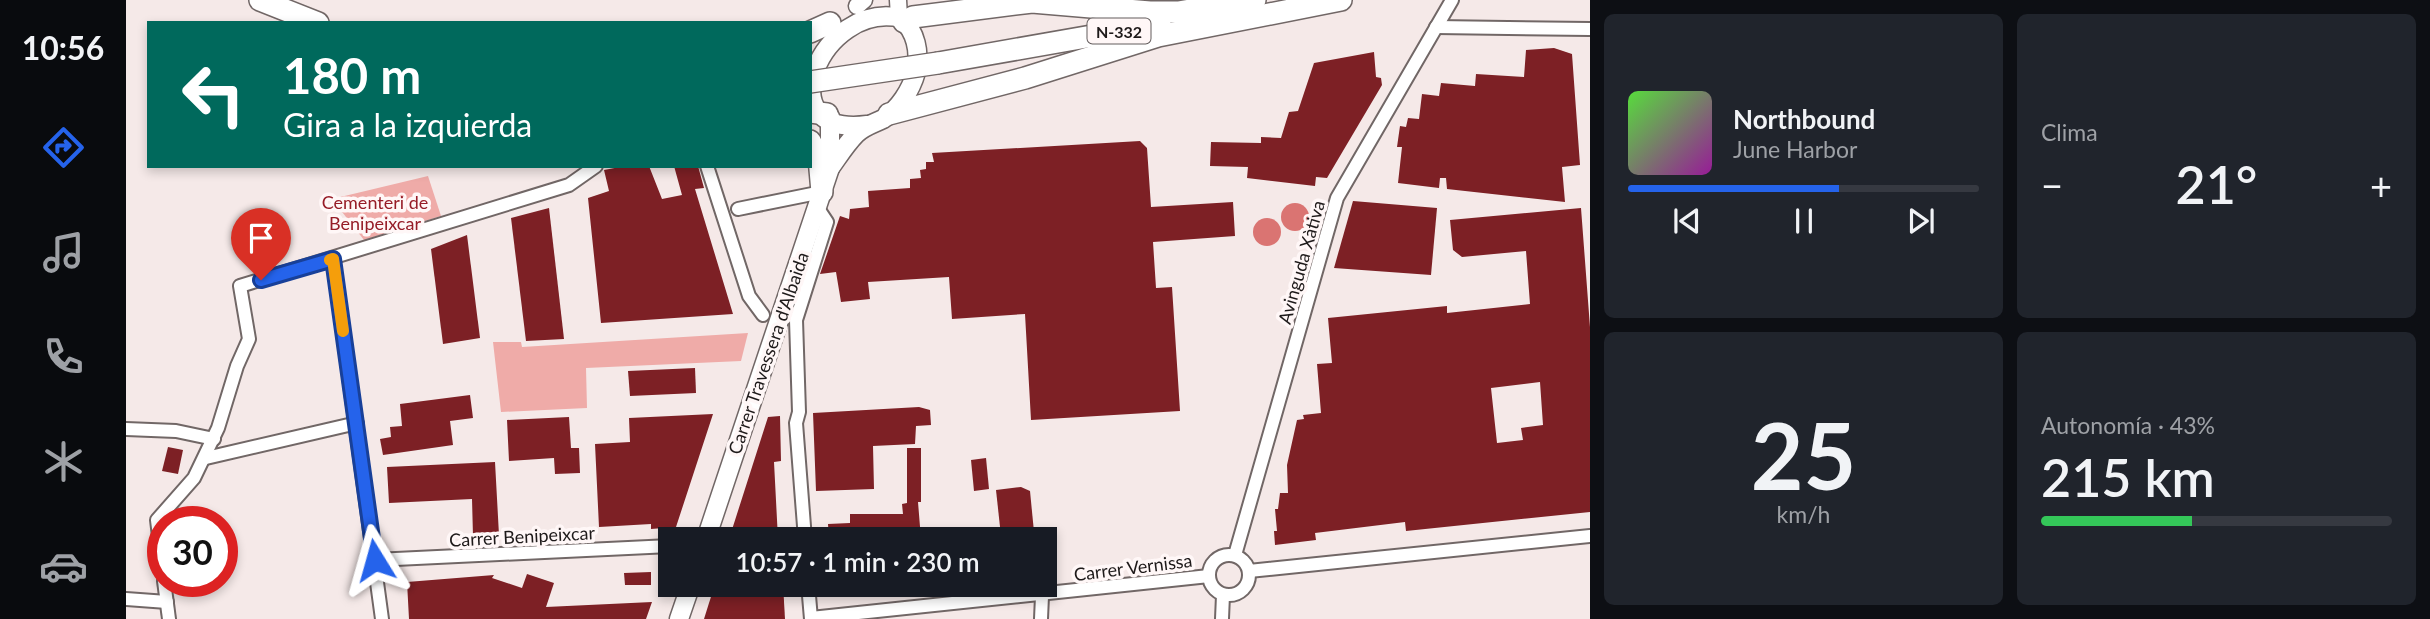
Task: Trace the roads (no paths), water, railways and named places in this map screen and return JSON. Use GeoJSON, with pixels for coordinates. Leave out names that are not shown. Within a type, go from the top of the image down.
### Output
{"type":"FeatureCollection","features":[{"type":"Feature","properties":{"kind":"highway"},"geometry":{"type":"LineString","coordinates":[[260,0],[312,21]]}},
{"type":"Feature","properties":{"kind":"highway"},"geometry":{"type":"LineString","coordinates":[[950,0],[979,6]]}},
{"type":"Feature","properties":{"kind":"highway"},"geometry":{"type":"LineString","coordinates":[[900,13],[913,17],[979,6],[1032,2],[1178,12],[1255,0]]}},
{"type":"Feature","properties":{"kind":"highway","name":"N-332"},"geometry":{"type":"LineString","coordinates":[[812,82],[938,63],[1300,0]]}},
{"type":"Feature","properties":{"kind":"highway"},"geometry":{"type":"LineString","coordinates":[[889,114],[1025,78],[1158,36],[1341,0]]}},
{"type":"Feature","properties":{"kind":"highway"},"geometry":{"type":"LineString","coordinates":[[812,31],[830,23]]}},
{"type":"Feature","properties":{"kind":"highway"},"geometry":{"type":"LineString","coordinates":[[812,145],[819,158],[819,200]]}},
{"type":"Feature","properties":{"kind":"main road"},"geometry":{"type":"LineString","coordinates":[[812,57],[818,37],[830,23],[842,12],[861,3],[900,13],[915,38],[917,65],[907,94],[889,114],[867,125],[846,124],[822,114],[812,78]]}},
{"type":"Feature","properties":{"kind":"main road","name":"Carrer Travessera d'Albaida"},"geometry":{"type":"LineString","coordinates":[[822,114],[830,168]]}},
{"type":"Feature","properties":{"kind":"main road","name":"Carrer Travessera d'Albaida"},"geometry":{"type":"LineString","coordinates":[[710,527],[830,168],[856,134],[867,125]]}},
{"type":"Feature","properties":{"kind":"main road"},"geometry":{"type":"LineString","coordinates":[[679,619],[687,597]]}},
{"type":"Feature","properties":{"kind":"street","name":"Avinguda Xàtiva"},"geometry":{"type":"LineString","coordinates":[[1235,555],[1337,198],[1452,0]]}},
{"type":"Feature","properties":{"kind":"street"},"geometry":{"type":"LineString","coordinates":[[1436,27],[1590,29]]}},
{"type":"Feature","properties":{"kind":"street"},"geometry":{"type":"LineString","coordinates":[[170,506],[194,478],[206,458],[237,366],[249,339],[240,286],[569,186],[593,168]]}},
{"type":"Feature","properties":{"kind":"street"},"geometry":{"type":"LineString","coordinates":[[708,168],[746,286],[756,307],[763,314]]}},
{"type":"Feature","properties":{"kind":"street"},"geometry":{"type":"LineString","coordinates":[[738,209],[819,200],[827,222],[796,320],[799,412],[796,423],[804,527]]}},
{"type":"Feature","properties":{"kind":"street"},"geometry":{"type":"LineString","coordinates":[[333,259],[382,619]]}},
{"type":"Feature","properties":{"kind":"street"},"geometry":{"type":"LineString","coordinates":[[206,458],[357,424]]}},
{"type":"Feature","properties":{"kind":"street"},"geometry":{"type":"LineString","coordinates":[[126,429],[176,431],[214,439]]}},
{"type":"Feature","properties":{"kind":"street"},"geometry":{"type":"LineString","coordinates":[[1249,571],[1590,536]]}},
{"type":"Feature","properties":{"kind":"street","name":"Carrer Benipeixcar"},"geometry":{"type":"LineString","coordinates":[[375,560],[658,548]]}},
{"type":"Feature","properties":{"kind":"street"},"geometry":{"type":"LineString","coordinates":[[1235,555],[1245,562],[1249,571],[1249,579],[1242,591],[1223,595],[1213,588],[1209,576],[1216,559],[1235,555]]}},
{"type":"Feature","properties":{"kind":"street","name":"Carrer Vernissa"},"geometry":{"type":"LineString","coordinates":[[1057,594],[1209,576]]}},
{"type":"Feature","properties":{"kind":"street"},"geometry":{"type":"LineString","coordinates":[[1222,619],[1223,595]]}},
{"type":"Feature","properties":{"kind":"street"},"geometry":{"type":"LineString","coordinates":[[166,597],[169,619]]}},
{"type":"Feature","properties":{"kind":"street"},"geometry":{"type":"LineString","coordinates":[[809,597],[811,619]]}},
{"type":"Feature","properties":{"kind":"street","name":"Carrer Vernissa"},"geometry":{"type":"LineString","coordinates":[[811,619],[1032,597]]}},
{"type":"Feature","properties":{"kind":"street"},"geometry":{"type":"LineString","coordinates":[[1041,619],[1042,597]]}},
{"type":"Feature","properties":{"kind":"street"},"geometry":{"type":"LineString","coordinates":[[126,599],[167,602]]}},
{"type":"Feature","properties":{"kind":"park label","name":"Cementeri de Benipeixcar"},"geometry":{"type":"Point","coordinates":[375,212]}}]}
